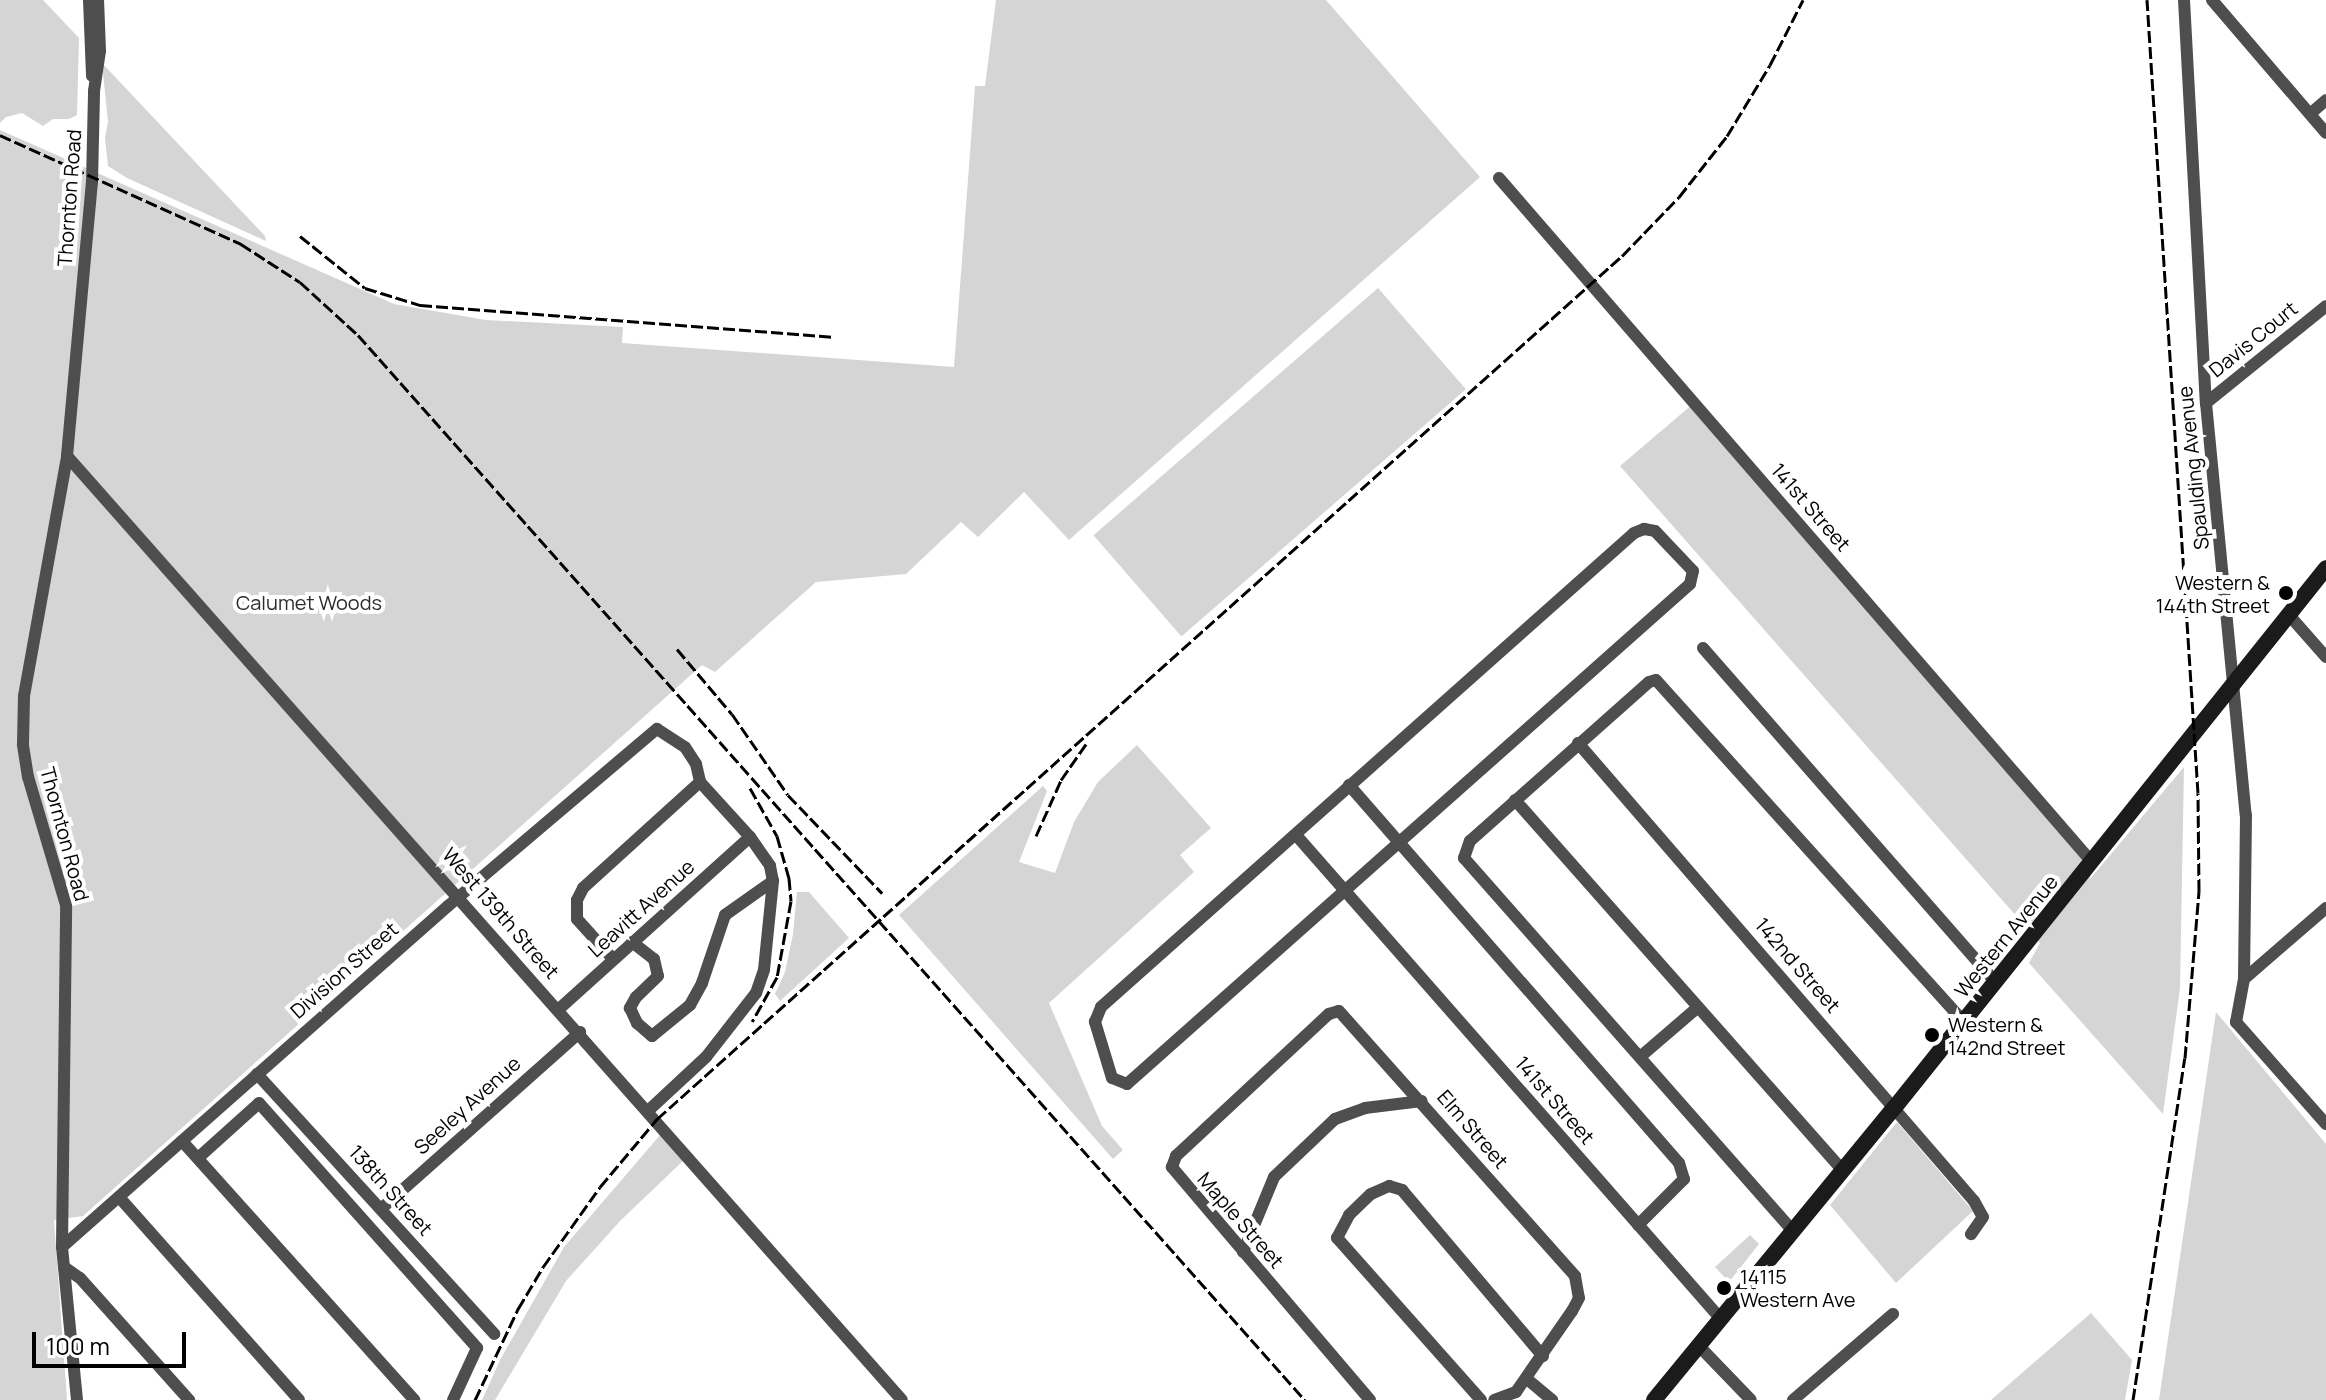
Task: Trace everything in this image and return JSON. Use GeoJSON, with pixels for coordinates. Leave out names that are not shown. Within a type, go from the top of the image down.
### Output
{"type":"FeatureCollection","features":[{"type":"Feature","properties":{"kind":"main road","name":"Western Avenue"},"geometry":{"type":"LineString","coordinates":[[1654,1400],[1895,1107],[2326,568]]}},
{"type":"Feature","properties":{"kind":"street","name":"Thornton Road"},"geometry":{"type":"LineString","coordinates":[[89,0],[89,52],[94,91]]}},
{"type":"Feature","properties":{"kind":"street","name":"Thornton Road"},"geometry":{"type":"LineString","coordinates":[[77,1400],[62,1247],[66,905],[28,777],[23,744],[24,696],[67,456],[92,182],[94,91],[100,51],[98,0]]}},
{"type":"Feature","properties":{"kind":"street","name":"Spaulding Avenue"},"geometry":{"type":"LineString","coordinates":[[2184,0],[2206,403],[2246,815],[2244,979]]}},
{"type":"Feature","properties":{"kind":"street"},"geometry":{"type":"LineString","coordinates":[[2212,0],[2326,133]]}},
{"type":"Feature","properties":{"kind":"street"},"geometry":{"type":"LineString","coordinates":[[2310,114],[2326,100]]}},
{"type":"Feature","properties":{"kind":"street","name":"141st Street"},"geometry":{"type":"LineString","coordinates":[[1499,178],[2092,862]]}},
{"type":"Feature","properties":{"kind":"street","name":"Davis Court"},"geometry":{"type":"LineString","coordinates":[[2206,403],[2326,306]]}},
{"type":"Feature","properties":{"kind":"street","name":"West 139th Street"},"geometry":{"type":"LineString","coordinates":[[67,456],[649,1110],[902,1400]]}},
{"type":"Feature","properties":{"kind":"street"},"geometry":{"type":"LineString","coordinates":[[1655,531],[1693,571],[1690,584],[1127,1084],[1112,1078],[1095,1022],[1101,1007],[1349,785],[1634,533],[1655,531]]}},
{"type":"Feature","properties":{"kind":"street"},"geometry":{"type":"LineString","coordinates":[[2289,615],[2326,657]]}},
{"type":"Feature","properties":{"kind":"street"},"geometry":{"type":"LineString","coordinates":[[1703,648],[1995,981]]}},
{"type":"Feature","properties":{"kind":"street"},"geometry":{"type":"LineString","coordinates":[[1792,1230],[1464,858],[1470,841],[1649,682],[1661,683],[1963,1021]]}},
{"type":"Feature","properties":{"kind":"street","name":"Division Street"},"geometry":{"type":"LineString","coordinates":[[62,1247],[459,896],[657,729],[685,747],[696,764],[700,782]]}},
{"type":"Feature","properties":{"kind":"street","name":"142nd Street"},"geometry":{"type":"LineString","coordinates":[[1578,743],[1974,1201],[1983,1217],[1971,1234]]}},
{"type":"Feature","properties":{"kind":"street"},"geometry":{"type":"LineString","coordinates":[[613,959],[577,919],[577,900],[583,888],[700,782],[750,837],[770,866],[773,881],[764,970],[756,993],[706,1057],[649,1110]]}},
{"type":"Feature","properties":{"kind":"street"},"geometry":{"type":"LineString","coordinates":[[1349,785],[1679,1163],[1684,1179],[1638,1225]]}},
{"type":"Feature","properties":{"kind":"street"},"geometry":{"type":"LineString","coordinates":[[1515,800],[1842,1170]]}},
{"type":"Feature","properties":{"kind":"street","name":"141st Street"},"geometry":{"type":"LineString","coordinates":[[1296,835],[1720,1318]]}},
{"type":"Feature","properties":{"kind":"street","name":"Leavitt Avenue"},"geometry":{"type":"LineString","coordinates":[[559,1009],[750,837]]}},
{"type":"Feature","properties":{"kind":"street"},"geometry":{"type":"LineString","coordinates":[[632,942],[654,959],[658,976],[630,1008],[637,1023],[652,1036],[690,1005],[702,983],[725,915],[773,881]]}},
{"type":"Feature","properties":{"kind":"street"},"geometry":{"type":"LineString","coordinates":[[2325,1121],[2236,1022],[2244,979],[2326,908]]}},
{"type":"Feature","properties":{"kind":"street"},"geometry":{"type":"LineString","coordinates":[[1640,1057],[1697,1008]]}},
{"type":"Feature","properties":{"kind":"street","name":"Elm Street"},"geometry":{"type":"LineString","coordinates":[[1339,1011],[1575,1276],[1579,1298],[1543,1356]]}},
{"type":"Feature","properties":{"kind":"street","name":"Maple Street"},"geometry":{"type":"LineString","coordinates":[[1339,1011],[1329,1014],[1176,1156],[1172,1167],[1370,1400]]}},
{"type":"Feature","properties":{"kind":"street","name":"Seeley Avenue"},"geometry":{"type":"LineString","coordinates":[[382,1208],[580,1032]]}},
{"type":"Feature","properties":{"kind":"street","name":"138th Street"},"geometry":{"type":"LineString","coordinates":[[257,1074],[494,1334]]}},
{"type":"Feature","properties":{"kind":"street"},"geometry":{"type":"LineString","coordinates":[[1243,1252],[1274,1177],[1335,1119],[1365,1108],[1422,1101]]}},
{"type":"Feature","properties":{"kind":"street"},"geometry":{"type":"LineString","coordinates":[[198,1158],[259,1103],[477,1348],[453,1400]]}},
{"type":"Feature","properties":{"kind":"street"},"geometry":{"type":"LineString","coordinates":[[182,1141],[414,1400]]}},
{"type":"Feature","properties":{"kind":"street"},"geometry":{"type":"LineString","coordinates":[[1481,1400],[1337,1238],[1349,1215],[1371,1194],[1389,1186],[1402,1190],[1543,1356],[1527,1379],[1520,1396],[1494,1400]]}},
{"type":"Feature","properties":{"kind":"street"},"geometry":{"type":"LineString","coordinates":[[119,1197],[299,1400]]}},
{"type":"Feature","properties":{"kind":"street"},"geometry":{"type":"LineString","coordinates":[[64,1267],[80,1278],[189,1400]]}},
{"type":"Feature","properties":{"kind":"street"},"geometry":{"type":"LineString","coordinates":[[1793,1400],[1893,1314]]}},
{"type":"Feature","properties":{"kind":"street"},"geometry":{"type":"LineString","coordinates":[[1698,1345],[1751,1400]]}},
{"type":"Feature","properties":{"kind":"street"},"geometry":{"type":"LineString","coordinates":[[1527,1379],[1552,1400]]}},
{"type":"Feature","properties":{"kind":"green space"},"geometry":{"type":"Polygon","coordinates":[[[0,0],[43,0],[79,38],[77,115],[69,119],[53,119],[43,126],[22,113],[6,117],[0,123],[0,0]]]}},
{"type":"Feature","properties":{"kind":"green space","name":"Calumet Woods"},"geometry":{"type":"Polygon","coordinates":[[[996,0],[1326,0],[1480,177],[1069,540],[1024,492],[978,537],[961,522],[906,574],[816,582],[715,672],[702,665],[83,1216],[54,1220],[67,1400],[0,1400],[0,130],[394,304],[486,320],[623,327],[622,343],[954,367],[975,86],[985,86],[996,0]]]}},
{"type":"Feature","properties":{"kind":"green space"},"geometry":{"type":"Polygon","coordinates":[[[102,63],[265,236],[266,241],[127,178],[108,166],[105,138],[108,122],[102,63]]]}},
{"type":"Feature","properties":{"kind":"green space"},"geometry":{"type":"Polygon","coordinates":[[[1378,288],[1466,389],[1181,636],[1093,535],[1378,288]]]}},
{"type":"Feature","properties":{"kind":"green space"},"geometry":{"type":"Polygon","coordinates":[[[1694,403],[2092,862],[2090,879],[2184,767],[2180,988],[2163,1114],[2029,963],[2040,943],[1620,466],[1694,403]]]}},
{"type":"Feature","properties":{"kind":"green space"},"geometry":{"type":"Polygon","coordinates":[[[1137,745],[1211,828],[1180,855],[1194,872],[1049,1003],[1102,1126],[1123,1150],[1113,1159],[899,915],[1043,786],[1047,791],[1019,862],[1055,873],[1074,822],[1098,782],[1137,745]]]}},
{"type":"Feature","properties":{"kind":"green space"},"geometry":{"type":"Polygon","coordinates":[[[797,892],[809,892],[849,938],[780,1001],[775,994],[785,972],[797,892]]]}},
{"type":"Feature","properties":{"kind":"green space"},"geometry":{"type":"Polygon","coordinates":[[[2216,1012],[2326,1144],[2326,1400],[2159,1400],[2216,1012]]]}},
{"type":"Feature","properties":{"kind":"green space"},"geometry":{"type":"Polygon","coordinates":[[[1897,1122],[1973,1211],[1896,1283],[1830,1205],[1897,1122]]]}},
{"type":"Feature","properties":{"kind":"green space"},"geometry":{"type":"Polygon","coordinates":[[[661,1134],[684,1160],[621,1220],[566,1281],[495,1400],[482,1400],[500,1360],[564,1247],[661,1134]]]}},
{"type":"Feature","properties":{"kind":"green space"},"geometry":{"type":"Polygon","coordinates":[[[1750,1235],[1759,1244],[1729,1282],[1715,1267],[1750,1235]]]}},
{"type":"Feature","properties":{"kind":"green space"},"geometry":{"type":"Polygon","coordinates":[[[2091,1313],[2132,1360],[2125,1400],[1991,1400],[2091,1313]]]}},
{"type":"Feature","properties":{"kind":"railway"},"geometry":{"type":"LineString","coordinates":[[475,1400],[518,1309],[543,1267],[600,1187],[657,1119],[1622,256],[1679,197],[1727,136],[1770,65],[1803,0]]}},
{"type":"Feature","properties":{"kind":"railway"},"geometry":{"type":"LineString","coordinates":[[2133,1400],[2185,1058],[2199,891],[2198,793],[2147,0]]}},
{"type":"Feature","properties":{"kind":"railway"},"geometry":{"type":"LineString","coordinates":[[0,135],[241,244],[300,282],[358,335],[1305,1400]]}},
{"type":"Feature","properties":{"kind":"railway"},"geometry":{"type":"LineString","coordinates":[[300,236],[365,288],[420,305],[832,337]]}},
{"type":"Feature","properties":{"kind":"railway"},"geometry":{"type":"LineString","coordinates":[[677,649],[732,714],[788,795],[882,893]]}},
{"type":"Feature","properties":{"kind":"railway"},"geometry":{"type":"LineString","coordinates":[[1036,836],[1061,780],[1086,744]]}},
{"type":"Feature","properties":{"kind":"railway"},"geometry":{"type":"LineString","coordinates":[[750,788],[777,836],[789,878],[791,901],[777,977],[752,1022]]}},
{"type":"Feature","properties":{"kind":"place","name":"Western & 144th Street"},"geometry":{"type":"Point","coordinates":[2286,593]}},
{"type":"Feature","properties":{"kind":"place","name":"Western & 142nd Street"},"geometry":{"type":"Point","coordinates":[1932,1035]}},
{"type":"Feature","properties":{"kind":"place","name":"14115 Western Ave"},"geometry":{"type":"Point","coordinates":[1724,1288]}}]}
